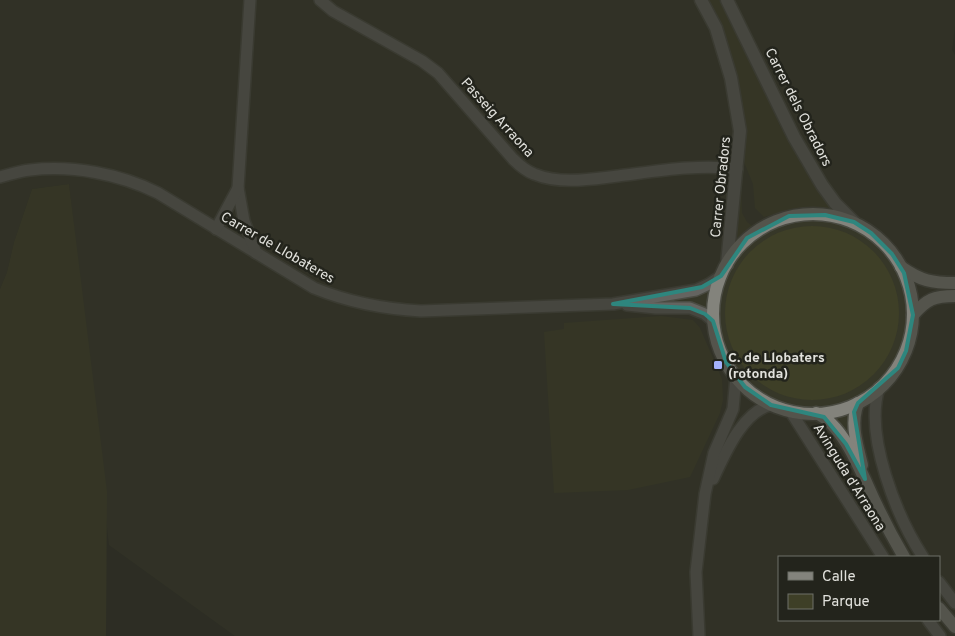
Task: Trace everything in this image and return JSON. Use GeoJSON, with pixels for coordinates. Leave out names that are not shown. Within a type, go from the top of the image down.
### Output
{"type":"FeatureCollection","features":[{"type":"Feature","properties":{"kind":"main road"},"geometry":{"type":"LineString","coordinates":[[806,214],[825,215],[854,222],[882,242],[892,254],[907,280],[913,301],[913,315],[906,351],[898,368],[878,388],[858,403],[834,412],[816,413],[791,412],[771,405],[755,396],[736,377],[721,350],[713,321],[714,301],[720,276],[747,238],[760,228],[789,216],[806,214]]}},
{"type":"Feature","properties":{"kind":"main road"},"geometry":{"type":"LineString","coordinates":[[900,267],[917,278],[929,282],[955,283]]}},
{"type":"Feature","properties":{"kind":"main road"},"geometry":{"type":"LineString","coordinates":[[913,315],[924,303],[931,299],[942,296],[955,296]]}},
{"type":"Feature","properties":{"kind":"main road"},"geometry":{"type":"LineString","coordinates":[[858,403],[854,412],[854,428],[865,480]]}},
{"type":"Feature","properties":{"kind":"main road"},"geometry":{"type":"LineString","coordinates":[[816,413],[824,417],[846,444],[865,480]]}},
{"type":"Feature","properties":{"kind":"main road","name":"Avinguda d'Arraona"},"geometry":{"type":"LineString","coordinates":[[865,480],[886,526],[903,556]]}},
{"type":"Feature","properties":{"kind":"main road"},"geometry":{"type":"LineString","coordinates":[[940,609],[955,628]]}},
{"type":"Feature","properties":{"kind":"street"},"geometry":{"type":"LineString","coordinates":[[250,0],[238,188],[244,220],[256,253]]}},
{"type":"Feature","properties":{"kind":"street","name":"Passeig Arraona"},"geometry":{"type":"LineString","coordinates":[[320,0],[333,11],[422,61],[438,73],[513,159],[535,174],[567,180],[681,169],[724,167],[737,169]]}},
{"type":"Feature","properties":{"kind":"street","name":"Carrer Obradors"},"geometry":{"type":"LineString","coordinates":[[700,0],[716,28],[731,78],[740,131],[727,264]]}},
{"type":"Feature","properties":{"kind":"street","name":"Carrer dels Obradors"},"geometry":{"type":"LineString","coordinates":[[727,0],[794,137],[822,185],[835,203],[854,222]]}},
{"type":"Feature","properties":{"kind":"street","name":"Carrer de Llobateres"},"geometry":{"type":"LineString","coordinates":[[0,177],[28,170],[42,169],[101,173],[139,184],[158,193],[314,288],[332,295],[394,310],[421,311],[613,304],[656,308],[690,308],[705,314],[713,321]]}},
{"type":"Feature","properties":{"kind":"street"},"geometry":{"type":"LineString","coordinates":[[216,229],[238,188]]}},
{"type":"Feature","properties":{"kind":"street","name":"Carrer de Llobateres"},"geometry":{"type":"LineString","coordinates":[[613,304],[696,290],[720,276]]}},
{"type":"Feature","properties":{"kind":"street"},"geometry":{"type":"LineString","coordinates":[[700,636],[696,572],[705,494],[714,453],[733,410],[736,377]]}},
{"type":"Feature","properties":{"kind":"street","name":"Avinguda d'Arraona"},"geometry":{"type":"LineString","coordinates":[[878,388],[874,405],[880,452],[886,478],[900,518],[922,556]]}},
{"type":"Feature","properties":{"kind":"street"},"geometry":{"type":"LineString","coordinates":[[705,494],[726,453],[744,424],[762,407],[771,405]]}},
{"type":"Feature","properties":{"kind":"street","name":"Avinguda d'Arraona"},"geometry":{"type":"LineString","coordinates":[[791,412],[882,556]]}},
{"type":"Feature","properties":{"kind":"street"},"geometry":{"type":"LineString","coordinates":[[940,583],[955,603]]}},
{"type":"Feature","properties":{"kind":"street"},"geometry":{"type":"LineString","coordinates":[[929,621],[940,636]]}},
{"type":"Feature","properties":{"kind":"highlighted area"},"geometry":{"type":"Polygon","coordinates":[[[825,215],[854,222],[871,233],[892,254],[904,273],[913,315],[906,351],[898,368],[858,403],[854,412],[865,479],[846,444],[824,417],[771,405],[745,387],[726,362],[713,321],[705,314],[690,308],[613,304],[702,287],[721,276],[747,238],[789,216],[825,215]]]}},
{"type":"Feature","properties":{"kind":"shaded area"},"geometry":{"type":"Polygon","coordinates":[[[0,0],[955,0],[955,26],[952,50],[955,55],[955,636],[235,636],[109,545],[69,184],[32,189],[14,242],[7,272],[0,289],[0,0]]]}},
{"type":"Feature","properties":{"kind":"green space"},"geometry":{"type":"Polygon","coordinates":[[[707,0],[719,0],[732,22],[763,86],[780,126],[832,209],[796,208],[764,217],[755,208],[753,184],[744,162],[744,125],[735,69],[721,30],[707,0]]]}},
{"type":"Feature","properties":{"kind":"green space"},"geometry":{"type":"Polygon","coordinates":[[[741,181],[742,213],[747,222],[752,226],[737,238],[741,181]]]}},
{"type":"Feature","properties":{"kind":"green space"},"geometry":{"type":"Polygon","coordinates":[[[69,184],[107,492],[106,636],[0,636],[0,289],[32,189],[69,184]]]}},
{"type":"Feature","properties":{"kind":"green space"},"geometry":{"type":"Polygon","coordinates":[[[803,226],[821,226],[853,236],[874,251],[889,272],[899,304],[899,322],[889,354],[874,375],[853,390],[837,396],[821,400],[803,400],[771,390],[750,375],[735,354],[729,338],[725,322],[725,304],[735,272],[750,251],[771,236],[787,230],[803,226]]]}},
{"type":"Feature","properties":{"kind":"green space"},"geometry":{"type":"Polygon","coordinates":[[[661,316],[693,320],[700,328],[722,379],[723,400],[720,413],[690,477],[628,490],[554,493],[544,332],[564,329],[564,323],[661,316]]]}},
{"type":"Feature","properties":{"kind":"place","name":"C. de Llobaters (rotonda)"},"geometry":{"type":"Point","coordinates":[718,365]}}]}
